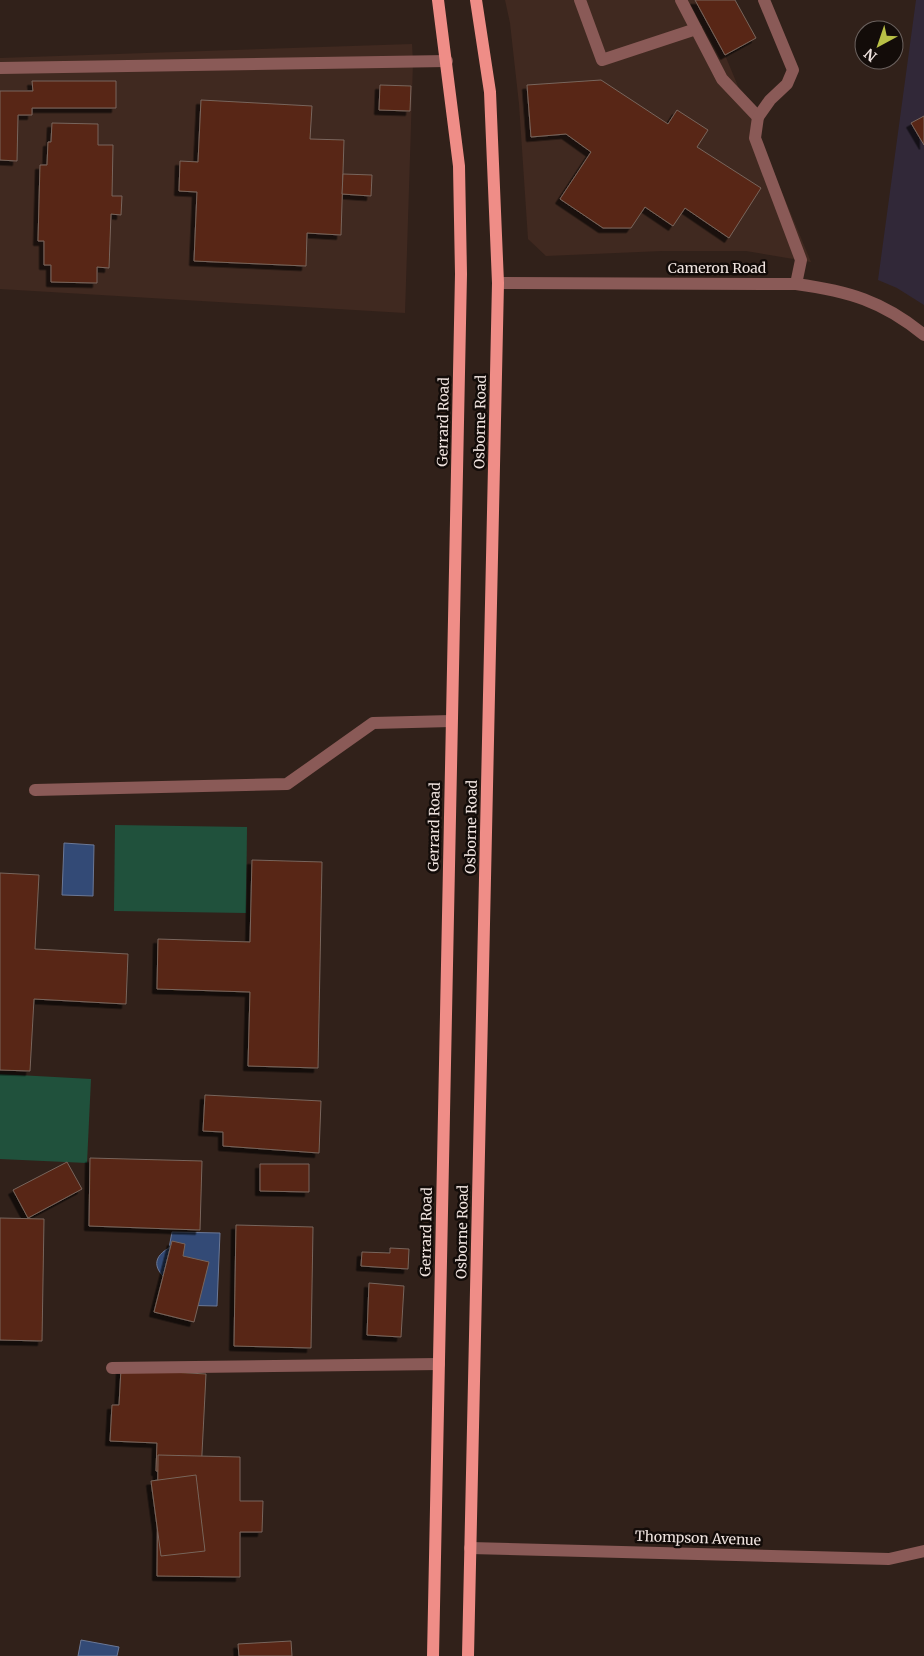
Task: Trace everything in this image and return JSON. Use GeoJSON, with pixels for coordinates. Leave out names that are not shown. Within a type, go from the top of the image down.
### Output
{"type":"FeatureCollection","features":[{"type":"Feature","properties":{"kind":"main road","name":"Gerrard Road"},"geometry":{"type":"LineString","coordinates":[[433,1656],[461,274],[459,166],[438,0]]}},
{"type":"Feature","properties":{"kind":"main road","name":"Osborne Road"},"geometry":{"type":"LineString","coordinates":[[468,1656],[498,282],[490,92],[476,0]]}},
{"type":"Feature","properties":{"kind":"street"},"geometry":{"type":"LineString","coordinates":[[580,0],[602,60],[696,29]]}},
{"type":"Feature","properties":{"kind":"street"},"geometry":{"type":"LineString","coordinates":[[681,0],[722,79],[758,117]]}},
{"type":"Feature","properties":{"kind":"street"},"geometry":{"type":"LineString","coordinates":[[764,0],[793,70],[787,84],[770,100],[758,117],[756,138],[801,260],[796,284]]}},
{"type":"Feature","properties":{"kind":"street"},"geometry":{"type":"LineString","coordinates":[[0,68],[447,61]]}},
{"type":"Feature","properties":{"kind":"street","name":"Cameron Road"},"geometry":{"type":"LineString","coordinates":[[498,282],[796,284],[833,289],[873,301],[924,335]]}},
{"type":"Feature","properties":{"kind":"street"},"geometry":{"type":"LineString","coordinates":[[34,790],[287,784],[373,723],[451,721]]}},
{"type":"Feature","properties":{"kind":"street"},"geometry":{"type":"LineString","coordinates":[[112,1368],[439,1364]]}},
{"type":"Feature","properties":{"kind":"street","name":"Thompson Avenue"},"geometry":{"type":"LineString","coordinates":[[470,1548],[889,1559],[924,1552]]}},
{"type":"Feature","properties":{"kind":"shaded area"},"geometry":{"type":"Polygon","coordinates":[[[505,0],[695,0],[725,55],[811,262],[746,251],[662,251],[546,256],[528,239],[519,104],[510,23],[505,0]]]}},
{"type":"Feature","properties":{"kind":"shaded area"},"geometry":{"type":"Polygon","coordinates":[[[916,0],[924,0],[924,305],[897,288],[878,280],[916,0]]]}},
{"type":"Feature","properties":{"kind":"shaded area"},"geometry":{"type":"Polygon","coordinates":[[[412,44],[405,313],[0,289],[0,58],[412,44]]]}},
{"type":"Feature","properties":{"kind":"green space"},"geometry":{"type":"Polygon","coordinates":[[[115,825],[247,827],[246,913],[114,911],[115,825]]]}},
{"type":"Feature","properties":{"kind":"green space"},"geometry":{"type":"Polygon","coordinates":[[[0,1074],[91,1079],[87,1163],[0,1159],[0,1074]]]}},
{"type":"Feature","properties":{"kind":"water"},"geometry":{"type":"Polygon","coordinates":[[[64,843],[94,845],[93,896],[62,895],[64,843]]]}},
{"type":"Feature","properties":{"kind":"water"},"geometry":{"type":"Polygon","coordinates":[[[172,1232],[220,1233],[217,1306],[172,1305],[172,1283],[162,1275],[157,1266],[157,1261],[163,1252],[169,1248],[172,1232]]]}},
{"type":"Feature","properties":{"kind":"water"},"geometry":{"type":"Polygon","coordinates":[[[81,1640],[119,1647],[117,1656],[78,1656],[81,1640]]]}},
{"type":"Feature","properties":{"kind":"building"},"geometry":{"type":"Polygon","coordinates":[[[695,0],[735,0],[756,38],[725,55],[695,0]]]}},
{"type":"Feature","properties":{"kind":"building"},"geometry":{"type":"Polygon","coordinates":[[[601,80],[668,124],[677,110],[708,130],[697,147],[761,188],[729,238],[685,208],[673,226],[645,207],[631,228],[603,228],[560,199],[591,152],[566,134],[531,137],[527,85],[601,80]]]}},
{"type":"Feature","properties":{"kind":"building"},"geometry":{"type":"Polygon","coordinates":[[[32,81],[116,81],[116,108],[32,108],[32,115],[18,115],[17,161],[0,160],[0,91],[33,91],[32,81]]]}},
{"type":"Feature","properties":{"kind":"building"},"geometry":{"type":"Polygon","coordinates":[[[380,85],[411,86],[410,111],[379,110],[380,85]]]}},
{"type":"Feature","properties":{"kind":"building"},"geometry":{"type":"Polygon","coordinates":[[[201,100],[312,106],[310,139],[344,140],[341,235],[307,233],[306,266],[194,261],[197,192],[179,191],[180,161],[198,162],[201,100]]]}},
{"type":"Feature","properties":{"kind":"building"},"geometry":{"type":"Polygon","coordinates":[[[924,116],[924,145],[911,123],[924,116]]]}},
{"type":"Feature","properties":{"kind":"building"},"geometry":{"type":"Polygon","coordinates":[[[52,123],[98,124],[98,145],[113,145],[112,196],[122,196],[121,215],[111,214],[109,268],[97,267],[97,283],[51,282],[51,265],[44,265],[44,241],[38,241],[40,165],[47,165],[48,142],[51,142],[52,123]]]}},
{"type":"Feature","properties":{"kind":"building"},"geometry":{"type":"Polygon","coordinates":[[[343,174],[372,175],[371,196],[342,194],[343,174]]]}},
{"type":"Feature","properties":{"kind":"building"},"geometry":{"type":"Polygon","coordinates":[[[252,860],[322,862],[318,1068],[248,1066],[250,992],[157,989],[158,939],[250,942],[252,860]]]}},
{"type":"Feature","properties":{"kind":"building"},"geometry":{"type":"Polygon","coordinates":[[[0,873],[39,875],[35,949],[128,954],[126,1004],[34,999],[30,1071],[0,1070],[0,873]]]}},
{"type":"Feature","properties":{"kind":"building"},"geometry":{"type":"Polygon","coordinates":[[[205,1095],[321,1101],[319,1153],[223,1146],[223,1132],[203,1131],[205,1095]]]}},
{"type":"Feature","properties":{"kind":"building"},"geometry":{"type":"Polygon","coordinates":[[[90,1158],[202,1161],[200,1230],[89,1226],[90,1158]]]}},
{"type":"Feature","properties":{"kind":"building"},"geometry":{"type":"Polygon","coordinates":[[[67,1162],[82,1189],[28,1218],[13,1190],[67,1162]]]}},
{"type":"Feature","properties":{"kind":"building"},"geometry":{"type":"Polygon","coordinates":[[[260,1164],[309,1164],[309,1192],[260,1191],[260,1164]]]}},
{"type":"Feature","properties":{"kind":"building"},"geometry":{"type":"Polygon","coordinates":[[[0,1218],[44,1219],[42,1341],[0,1340],[0,1218]]]}},
{"type":"Feature","properties":{"kind":"building"},"geometry":{"type":"Polygon","coordinates":[[[236,1225],[313,1227],[311,1348],[234,1346],[236,1225]]]}},
{"type":"Feature","properties":{"kind":"building"},"geometry":{"type":"Polygon","coordinates":[[[172,1241],[185,1244],[183,1256],[209,1262],[194,1322],[154,1312],[172,1241]]]}},
{"type":"Feature","properties":{"kind":"building"},"geometry":{"type":"Polygon","coordinates":[[[390,1248],[409,1249],[408,1269],[361,1266],[362,1252],[390,1253],[390,1248]]]}},
{"type":"Feature","properties":{"kind":"building"},"geometry":{"type":"Polygon","coordinates":[[[369,1283],[404,1286],[401,1337],[367,1335],[369,1283]]]}},
{"type":"Feature","properties":{"kind":"building"},"geometry":{"type":"Polygon","coordinates":[[[121,1369],[206,1374],[201,1473],[156,1471],[157,1443],[110,1441],[112,1405],[119,1405],[121,1369]]]}},
{"type":"Feature","properties":{"kind":"building"},"geometry":{"type":"Polygon","coordinates":[[[158,1455],[240,1457],[240,1501],[263,1501],[262,1532],[240,1532],[240,1577],[157,1576],[158,1455]]]}},
{"type":"Feature","properties":{"kind":"building"},"geometry":{"type":"Polygon","coordinates":[[[196,1475],[205,1551],[161,1556],[151,1481],[196,1475]]]}},
{"type":"Feature","properties":{"kind":"building"},"geometry":{"type":"Polygon","coordinates":[[[291,1641],[292,1656],[239,1656],[238,1644],[291,1641]]]}}]}
